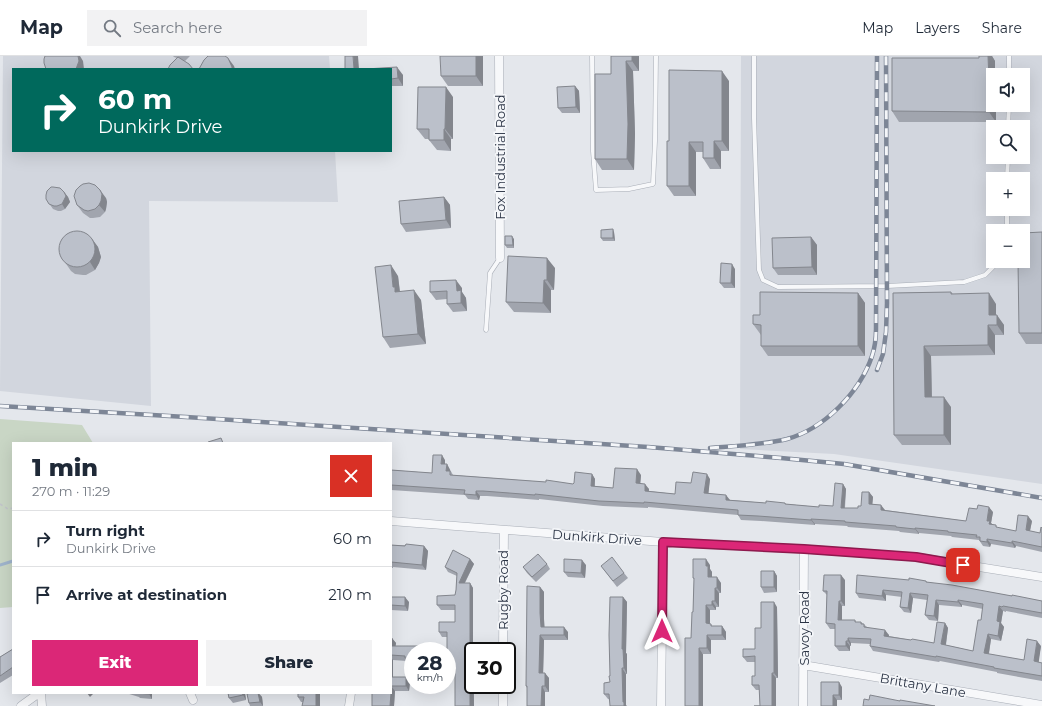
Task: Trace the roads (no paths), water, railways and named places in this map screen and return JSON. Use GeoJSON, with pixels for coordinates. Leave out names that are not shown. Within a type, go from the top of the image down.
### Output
{"type":"FeatureCollection","features":[{"type":"Feature","properties":{"kind":"street","name":"Fox Industrial Road"},"geometry":{"type":"LineString","coordinates":[[499,56],[500,258]]}},
{"type":"Feature","properties":{"kind":"street","name":"Dunkirk Drive"},"geometry":{"type":"LineString","coordinates":[[392,521],[663,542],[804,549],[916,557],[1042,577]]}},
{"type":"Feature","properties":{"kind":"street","name":"Rugby Road"},"geometry":{"type":"LineString","coordinates":[[503,642],[504,530]]}},
{"type":"Feature","properties":{"kind":"street"},"geometry":{"type":"LineString","coordinates":[[661,706],[663,542]]}},
{"type":"Feature","properties":{"kind":"street","name":"Savoy Road"},"geometry":{"type":"LineString","coordinates":[[803,706],[804,549]]}},
{"type":"Feature","properties":{"kind":"street","name":"Brittany Lane"},"geometry":{"type":"LineString","coordinates":[[804,665],[1042,705]]}},
{"type":"Feature","properties":{"kind":"street"},"geometry":{"type":"LineString","coordinates":[[21,706],[39,694]]}},
{"type":"Feature","properties":{"kind":"street"},"geometry":{"type":"LineString","coordinates":[[40,694],[42,706]]}},
{"type":"Feature","properties":{"kind":"street"},"geometry":{"type":"LineString","coordinates":[[350,706],[351,694]]}},
{"type":"Feature","properties":{"kind":"street"},"geometry":{"type":"LineString","coordinates":[[503,694],[503,706]]}},
{"type":"Feature","properties":{"kind":"lane"},"geometry":{"type":"LineString","coordinates":[[592,56],[593,151],[596,190],[629,189],[653,184],[656,56]]}},
{"type":"Feature","properties":{"kind":"lane"},"geometry":{"type":"LineString","coordinates":[[754,56],[758,263],[763,280],[778,287],[887,286],[964,282],[985,275],[992,268]]}},
{"type":"Feature","properties":{"kind":"lane"},"geometry":{"type":"LineString","coordinates":[[1009,56],[1009,68]]}},
{"type":"Feature","properties":{"kind":"lane"},"geometry":{"type":"LineString","coordinates":[[486,330],[490,273],[500,258]]}},
{"type":"Feature","properties":{"kind":"waterway"},"geometry":{"type":"LineString","coordinates":[[0,565],[12,561]]}},
{"type":"Feature","properties":{"kind":"railway"},"geometry":{"type":"LineString","coordinates":[[710,448],[768,443],[787,439],[814,427],[827,418],[850,395],[859,383],[873,353],[876,332],[877,56]]}},
{"type":"Feature","properties":{"kind":"railway"},"geometry":{"type":"LineString","coordinates":[[877,370],[883,354],[886,332],[887,303],[886,56]]}},
{"type":"Feature","properties":{"kind":"railway"},"geometry":{"type":"LineString","coordinates":[[0,406],[648,447],[781,458],[844,464],[1042,498]]}}]}
